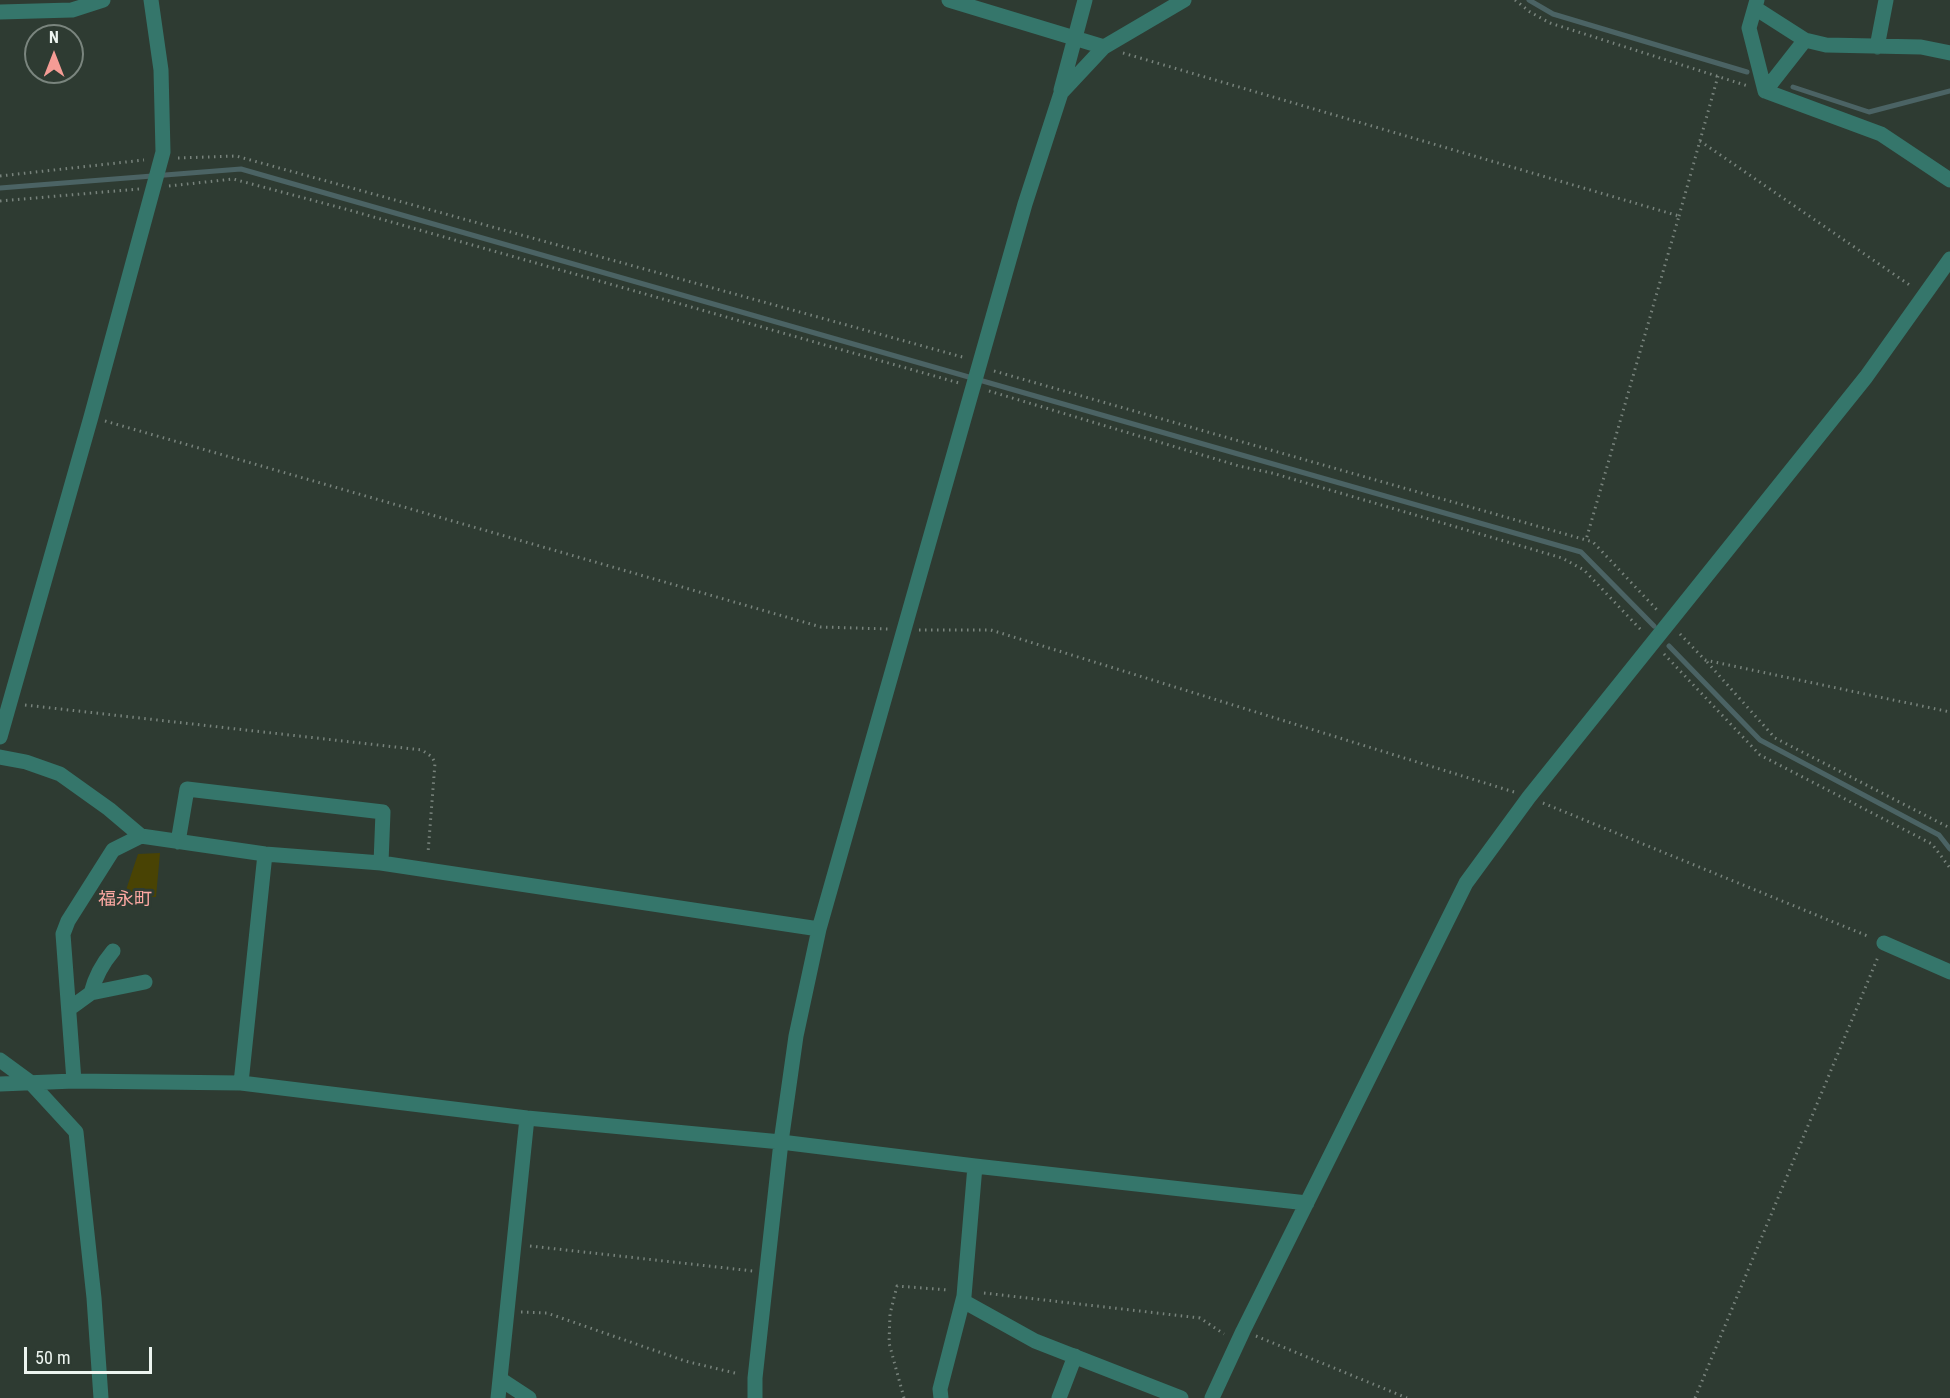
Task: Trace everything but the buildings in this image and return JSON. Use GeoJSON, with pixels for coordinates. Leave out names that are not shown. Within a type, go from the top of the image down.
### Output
{"type":"FeatureCollection","features":[{"type":"Feature","properties":{"kind":"street"},"geometry":{"type":"LineString","coordinates":[[0,737],[92,417],[161,162],[163,152],[161,70],[151,0]]}},
{"type":"Feature","properties":{"kind":"street"},"geometry":{"type":"LineString","coordinates":[[949,0],[1104,47]]}},
{"type":"Feature","properties":{"kind":"street"},"geometry":{"type":"LineString","coordinates":[[755,1398],[755,1378],[781,1142],[796,1035],[819,929],[1025,204],[1061,93],[1085,0]]}},
{"type":"Feature","properties":{"kind":"street"},"geometry":{"type":"LineString","coordinates":[[1061,93],[1104,47],[1184,0]]}},
{"type":"Feature","properties":{"kind":"street"},"geometry":{"type":"LineString","coordinates":[[1877,47],[1886,0]]}},
{"type":"Feature","properties":{"kind":"street"},"geometry":{"type":"LineString","coordinates":[[0,12],[72,10],[94,1]]}},
{"type":"Feature","properties":{"kind":"street"},"geometry":{"type":"LineString","coordinates":[[1765,91],[1749,28],[1756,4],[1804,40],[1826,45],[1921,46],[1950,53]]}},
{"type":"Feature","properties":{"kind":"street"},"geometry":{"type":"LineString","coordinates":[[1765,91],[1804,40]]}},
{"type":"Feature","properties":{"kind":"street"},"geometry":{"type":"LineString","coordinates":[[1765,91],[1881,134],[1950,180]]}},
{"type":"Feature","properties":{"kind":"street"},"geometry":{"type":"LineString","coordinates":[[1212,1398],[1240,1337],[1466,883],[1529,797],[1866,377],[1950,259]]}},
{"type":"Feature","properties":{"kind":"street"},"geometry":{"type":"LineString","coordinates":[[0,757],[26,762],[60,774],[109,808],[141,836],[265,854],[381,863],[819,929]]}},
{"type":"Feature","properties":{"kind":"street"},"geometry":{"type":"LineString","coordinates":[[178,842],[187,789],[383,812],[381,863]]}},
{"type":"Feature","properties":{"kind":"street"},"geometry":{"type":"LineString","coordinates":[[74,1081],[63,933],[68,921],[113,850],[141,836]]}},
{"type":"Feature","properties":{"kind":"street"},"geometry":{"type":"LineString","coordinates":[[241,1083],[265,854]]}},
{"type":"Feature","properties":{"kind":"street"},"geometry":{"type":"LineString","coordinates":[[1884,943],[1950,972]]}},
{"type":"Feature","properties":{"kind":"street"},"geometry":{"type":"LineString","coordinates":[[91,993],[99,970],[112,951]]}},
{"type":"Feature","properties":{"kind":"street"},"geometry":{"type":"LineString","coordinates":[[69,1009],[91,993],[145,982]]}},
{"type":"Feature","properties":{"kind":"street"},"geometry":{"type":"LineString","coordinates":[[0,1060],[30,1082],[76,1132],[94,1298],[101,1398]]}},
{"type":"Feature","properties":{"kind":"street"},"geometry":{"type":"LineString","coordinates":[[0,1084],[74,1081],[241,1083],[527,1118],[781,1142],[975,1167],[1307,1203]]}},
{"type":"Feature","properties":{"kind":"street"},"geometry":{"type":"LineString","coordinates":[[498,1398],[527,1118]]}},
{"type":"Feature","properties":{"kind":"street"},"geometry":{"type":"LineString","coordinates":[[940,1398],[940,1389],[964,1296],[975,1167]]}},
{"type":"Feature","properties":{"kind":"street"},"geometry":{"type":"LineString","coordinates":[[964,1296],[1035,1341],[1181,1398]]}},
{"type":"Feature","properties":{"kind":"street"},"geometry":{"type":"LineString","coordinates":[[1059,1398],[1075,1356]]}},
{"type":"Feature","properties":{"kind":"street"},"geometry":{"type":"LineString","coordinates":[[500,1379],[529,1398]]}},
{"type":"Feature","properties":{"kind":"path"},"geometry":{"type":"LineString","coordinates":[[1515,0],[1550,23],[1765,91]]}},
{"type":"Feature","properties":{"kind":"path"},"geometry":{"type":"LineString","coordinates":[[1104,47],[1679,216]]}},
{"type":"Feature","properties":{"kind":"path"},"geometry":{"type":"LineString","coordinates":[[1586,540],[1718,76]]}},
{"type":"Feature","properties":{"kind":"path"},"geometry":{"type":"LineString","coordinates":[[1700,141],[1924,295]]}},
{"type":"Feature","properties":{"kind":"path"},"geometry":{"type":"LineString","coordinates":[[0,176],[236,156],[980,365],[1593,542],[1669,624],[1706,660],[1774,738],[1950,828]]}},
{"type":"Feature","properties":{"kind":"path"},"geometry":{"type":"LineString","coordinates":[[0,201],[155,184],[234,179],[973,387],[1562,558],[1584,570],[1760,755],[1932,844],[1950,868]]}},
{"type":"Feature","properties":{"kind":"path"},"geometry":{"type":"LineString","coordinates":[[92,417],[821,627],[991,630],[1529,797],[1884,943],[1695,1398]]}},
{"type":"Feature","properties":{"kind":"path"},"geometry":{"type":"LineString","coordinates":[[1706,660],[1950,712]]}},
{"type":"Feature","properties":{"kind":"path"},"geometry":{"type":"LineString","coordinates":[[10,704],[422,750],[432,756],[435,763],[426,870]]}},
{"type":"Feature","properties":{"kind":"path"},"geometry":{"type":"LineString","coordinates":[[514,1244],[767,1272]]}},
{"type":"Feature","properties":{"kind":"path"},"geometry":{"type":"LineString","coordinates":[[904,1398],[889,1343],[890,1314],[897,1286],[964,1296],[1200,1318],[1240,1337],[1407,1398]]}},
{"type":"Feature","properties":{"kind":"path"},"geometry":{"type":"LineString","coordinates":[[507,1311],[547,1313],[686,1361],[755,1378]]}},
{"type":"Feature","properties":{"kind":"shaded area"},"geometry":{"type":"Polygon","coordinates":[[[160,853],[156,897],[124,896],[138,854],[160,853]]]}},
{"type":"Feature","properties":{"kind":"waterway"},"geometry":{"type":"LineString","coordinates":[[1529,0],[1553,14],[1747,72]]}},
{"type":"Feature","properties":{"kind":"waterway"},"geometry":{"type":"LineString","coordinates":[[1793,87],[1869,112],[1950,91]]}},
{"type":"Feature","properties":{"kind":"waterway"},"geometry":{"type":"LineString","coordinates":[[0,188],[241,169],[1581,552],[1654,626]]}},
{"type":"Feature","properties":{"kind":"waterway"},"geometry":{"type":"LineString","coordinates":[[1669,646],[1760,740],[1939,835],[1950,849]]}},
{"type":"Feature","properties":{"kind":"district","name":"福永町"},"geometry":{"type":"Point","coordinates":[125,900]}}]}
